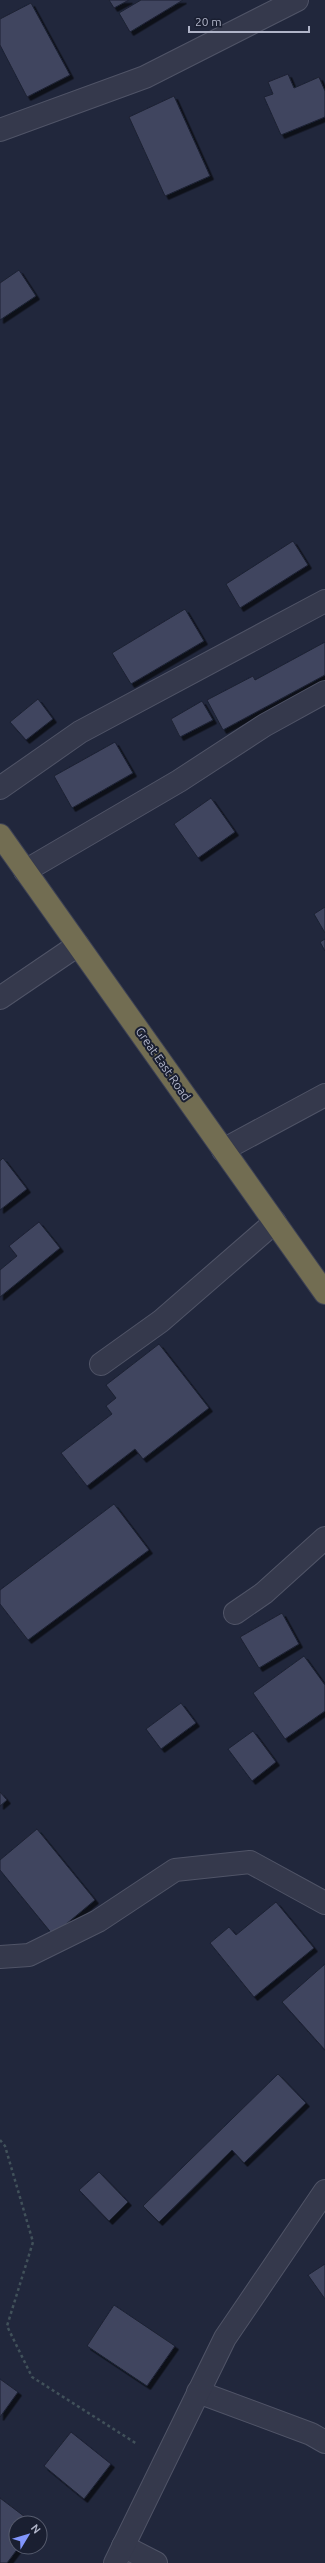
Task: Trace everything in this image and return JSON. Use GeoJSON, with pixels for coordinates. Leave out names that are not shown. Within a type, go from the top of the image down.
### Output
{"type":"FeatureCollection","features":[{"type":"Feature","properties":{"kind":"highway","name":"Great East Road"},"geometry":{"type":"LineString","coordinates":[[0,836],[325,1293]]}},
{"type":"Feature","properties":{"kind":"street"},"geometry":{"type":"LineString","coordinates":[[0,130],[145,77],[297,0]]}},
{"type":"Feature","properties":{"kind":"street"},"geometry":{"type":"LineString","coordinates":[[0,788],[80,732],[325,601]]}},
{"type":"Feature","properties":{"kind":"street"},"geometry":{"type":"LineString","coordinates":[[25,871],[179,780],[265,725],[325,692]]}},
{"type":"Feature","properties":{"kind":"street"},"geometry":{"type":"LineString","coordinates":[[0,998],[78,945]]}},
{"type":"Feature","properties":{"kind":"street"},"geometry":{"type":"LineString","coordinates":[[223,1150],[325,1095]]}},
{"type":"Feature","properties":{"kind":"street"},"geometry":{"type":"LineString","coordinates":[[101,1364],[161,1321],[275,1222]]}},
{"type":"Feature","properties":{"kind":"street"},"geometry":{"type":"LineString","coordinates":[[235,1613],[264,1593],[325,1538]]}},
{"type":"Feature","properties":{"kind":"street"},"geometry":{"type":"LineString","coordinates":[[0,1957],[29,1955],[98,1921],[175,1870],[250,1862],[325,1903]]}},
{"type":"Feature","properties":{"kind":"street"},"geometry":{"type":"LineString","coordinates":[[156,2563],[119,2554],[225,2338],[325,2191]]}},
{"type":"Feature","properties":{"kind":"street"},"geometry":{"type":"LineString","coordinates":[[198,2392],[311,2434],[325,2442]]}},
{"type":"Feature","properties":{"kind":"path"},"geometry":{"type":"LineString","coordinates":[[0,2140],[5,2146],[33,2242],[7,2326],[32,2377],[164,2462]]}},
{"type":"Feature","properties":{"kind":"building"},"geometry":{"type":"Polygon","coordinates":[[[109,0],[129,0],[114,8],[109,0]]]}},
{"type":"Feature","properties":{"kind":"building"},"geometry":{"type":"Polygon","coordinates":[[[141,0],[183,0],[130,32],[119,13],[141,0]]]}},
{"type":"Feature","properties":{"kind":"building"},"geometry":{"type":"Polygon","coordinates":[[[31,3],[70,75],[27,97],[0,45],[0,19],[31,3]]]}},
{"type":"Feature","properties":{"kind":"building"},"geometry":{"type":"Polygon","coordinates":[[[288,74],[294,88],[319,77],[325,91],[325,117],[281,135],[264,97],[273,94],[268,82],[288,74]]]}},
{"type":"Feature","properties":{"kind":"building"},"geometry":{"type":"Polygon","coordinates":[[[174,96],[210,176],[165,196],[129,117],[174,96]]]}},
{"type":"Feature","properties":{"kind":"building"},"geometry":{"type":"Polygon","coordinates":[[[19,270],[36,296],[0,320],[0,283],[19,270]]]}},
{"type":"Feature","properties":{"kind":"building"},"geometry":{"type":"Polygon","coordinates":[[[293,541],[308,565],[240,608],[226,584],[293,541]]]}},
{"type":"Feature","properties":{"kind":"building"},"geometry":{"type":"Polygon","coordinates":[[[185,609],[204,641],[131,684],[112,653],[185,609]]]}},
{"type":"Feature","properties":{"kind":"building"},"geometry":{"type":"Polygon","coordinates":[[[325,642],[325,675],[223,730],[207,700],[253,676],[255,680],[325,642]]]}},
{"type":"Feature","properties":{"kind":"building"},"geometry":{"type":"Polygon","coordinates":[[[38,699],[53,719],[26,740],[10,722],[38,699]]]}},
{"type":"Feature","properties":{"kind":"building"},"geometry":{"type":"Polygon","coordinates":[[[202,701],[213,720],[180,737],[171,719],[202,701]]]}},
{"type":"Feature","properties":{"kind":"building"},"geometry":{"type":"Polygon","coordinates":[[[115,742],[133,773],[72,808],[54,776],[115,742]]]}},
{"type":"Feature","properties":{"kind":"building"},"geometry":{"type":"Polygon","coordinates":[[[211,798],[235,832],[198,858],[174,824],[211,798]]]}},
{"type":"Feature","properties":{"kind":"building"},"geometry":{"type":"Polygon","coordinates":[[[325,907],[325,933],[314,914],[325,907]]]}},
{"type":"Feature","properties":{"kind":"building"},"geometry":{"type":"Polygon","coordinates":[[[325,939],[325,951],[320,942],[325,939]]]}},
{"type":"Feature","properties":{"kind":"building"},"geometry":{"type":"Polygon","coordinates":[[[3,1158],[27,1189],[0,1210],[0,1161],[3,1158]]]}},
{"type":"Feature","properties":{"kind":"building"},"geometry":{"type":"Polygon","coordinates":[[[39,1222],[60,1248],[0,1297],[0,1270],[17,1256],[9,1246],[39,1222]]]}},
{"type":"Feature","properties":{"kind":"building"},"geometry":{"type":"Polygon","coordinates":[[[159,1344],[209,1408],[143,1459],[135,1449],[87,1486],[61,1453],[112,1414],[106,1406],[116,1398],[106,1385],[159,1344]]]}},
{"type":"Feature","properties":{"kind":"building"},"geometry":{"type":"Polygon","coordinates":[[[114,1504],[149,1550],[28,1640],[0,1604],[0,1590],[114,1504]]]}},
{"type":"Feature","properties":{"kind":"building"},"geometry":{"type":"Polygon","coordinates":[[[282,1613],[299,1644],[259,1668],[240,1637],[282,1613]]]}},
{"type":"Feature","properties":{"kind":"building"},"geometry":{"type":"Polygon","coordinates":[[[304,1656],[325,1685],[325,1711],[285,1739],[253,1693],[304,1656]]]}},
{"type":"Feature","properties":{"kind":"building"},"geometry":{"type":"Polygon","coordinates":[[[181,1703],[196,1723],[161,1749],[146,1729],[181,1703]]]}},
{"type":"Feature","properties":{"kind":"building"},"geometry":{"type":"Polygon","coordinates":[[[253,1731],[276,1762],[252,1781],[228,1749],[253,1731]]]}},
{"type":"Feature","properties":{"kind":"building"},"geometry":{"type":"Polygon","coordinates":[[[0,1792],[7,1800],[0,1806],[0,1792]]]}},
{"type":"Feature","properties":{"kind":"building"},"geometry":{"type":"Polygon","coordinates":[[[37,1829],[95,1900],[53,1935],[0,1870],[0,1860],[37,1829]]]}},
{"type":"Feature","properties":{"kind":"building"},"geometry":{"type":"Polygon","coordinates":[[[276,1902],[314,1948],[254,1997],[210,1943],[229,1927],[236,1935],[276,1902]]]}},
{"type":"Feature","properties":{"kind":"building"},"geometry":{"type":"Polygon","coordinates":[[[325,1964],[325,2050],[282,2002],[325,1964]]]}},
{"type":"Feature","properties":{"kind":"building"},"geometry":{"type":"Polygon","coordinates":[[[278,2074],[306,2103],[244,2163],[232,2150],[159,2222],[143,2206],[278,2074]]]}},
{"type":"Feature","properties":{"kind":"building"},"geometry":{"type":"Polygon","coordinates":[[[99,2172],[128,2202],[109,2221],[79,2190],[99,2172]]]}},
{"type":"Feature","properties":{"kind":"building"},"geometry":{"type":"Polygon","coordinates":[[[325,2264],[325,2299],[308,2275],[325,2264]]]}},
{"type":"Feature","properties":{"kind":"building"},"geometry":{"type":"Polygon","coordinates":[[[114,2305],[175,2346],[147,2386],[87,2346],[114,2305]]]}},
{"type":"Feature","properties":{"kind":"building"},"geometry":{"type":"Polygon","coordinates":[[[0,2379],[18,2392],[0,2417],[0,2379]]]}},
{"type":"Feature","properties":{"kind":"building"},"geometry":{"type":"Polygon","coordinates":[[[71,2432],[111,2464],[84,2499],[44,2466],[71,2432]]]}},
{"type":"Feature","properties":{"kind":"building"},"geometry":{"type":"Polygon","coordinates":[[[0,2498],[22,2515],[8,2515],[8,2555],[13,2555],[7,2563],[0,2563],[0,2498]]]}}]}
